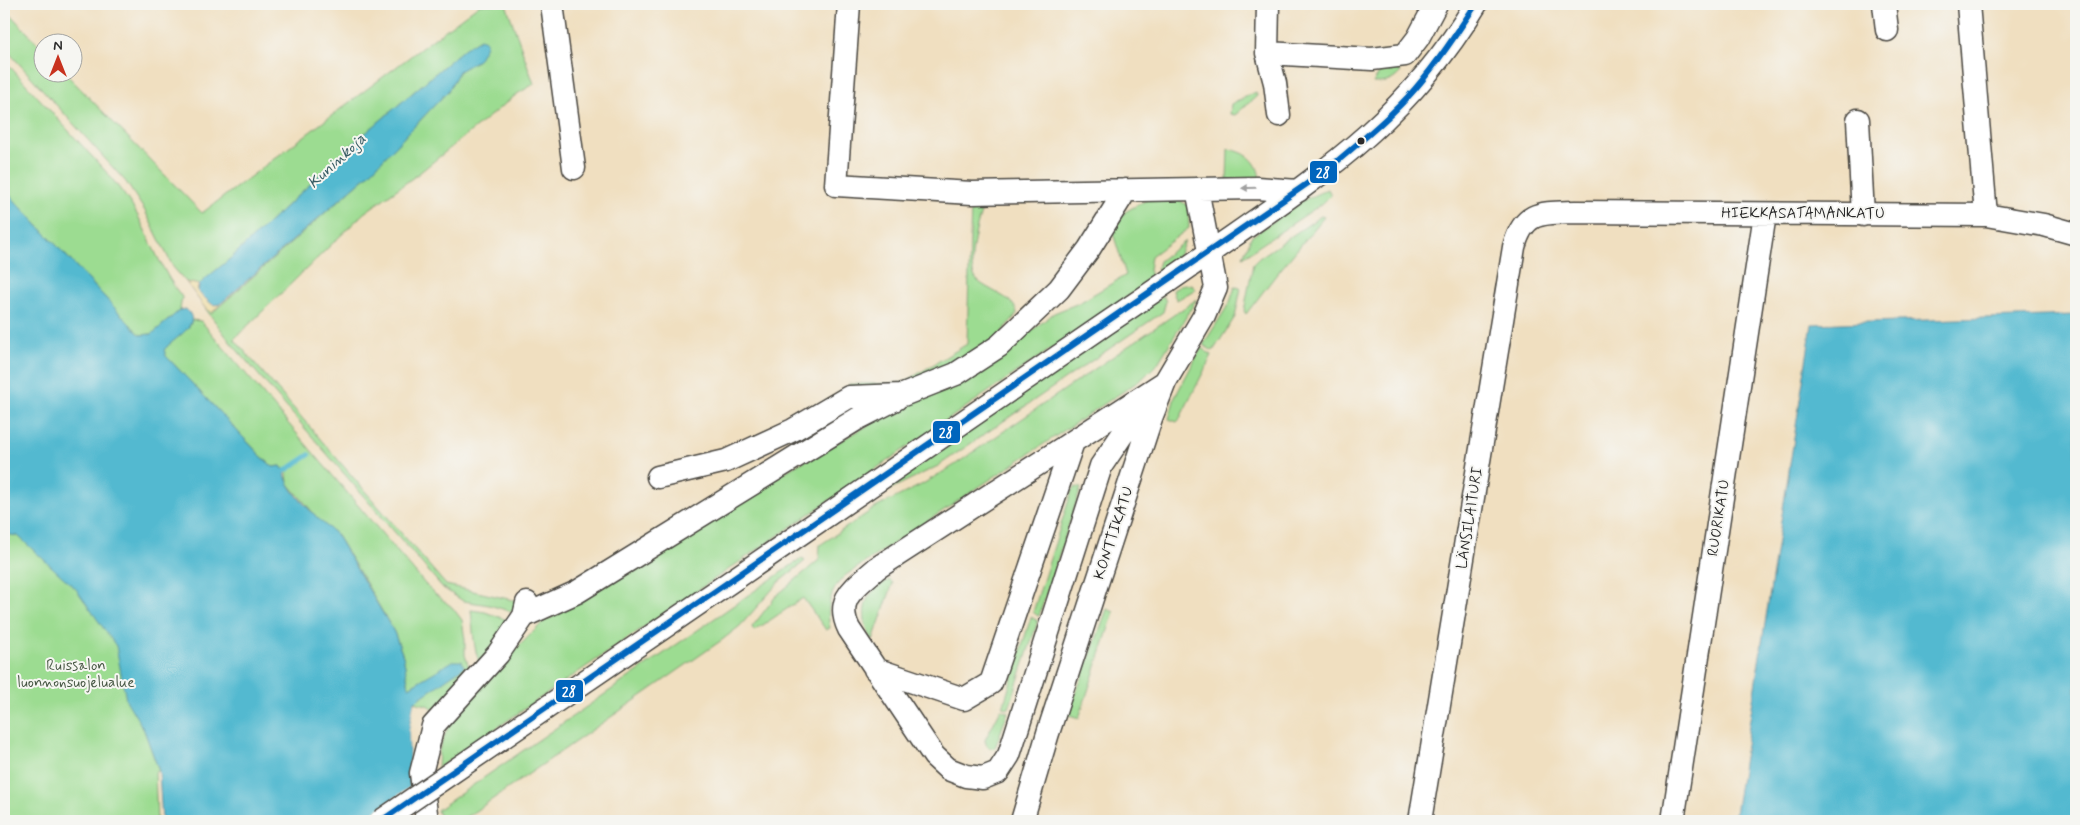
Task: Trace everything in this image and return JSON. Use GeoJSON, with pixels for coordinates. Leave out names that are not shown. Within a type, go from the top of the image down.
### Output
{"type":"FeatureCollection","features":[{"type":"Feature","properties":{"kind":"street"},"geometry":{"type":"LineString","coordinates":[[552,4],[574,168]]}},
{"type":"Feature","properties":{"kind":"street"},"geometry":{"type":"LineString","coordinates":[[849,4],[836,185],[972,193],[1257,188],[1298,191]]}},
{"type":"Feature","properties":{"kind":"street"},"geometry":{"type":"LineString","coordinates":[[1268,4],[1267,53],[1276,83],[1279,114]]}},
{"type":"Feature","properties":{"kind":"street"},"geometry":{"type":"LineString","coordinates":[[1267,53],[1372,59],[1405,55],[1418,38],[1436,4]]}},
{"type":"Feature","properties":{"kind":"street"},"geometry":{"type":"LineString","coordinates":[[381,821],[1298,191],[1352,150],[1399,106],[1443,54],[1476,4]]}},
{"type":"Feature","properties":{"kind":"street"},"geometry":{"type":"LineString","coordinates":[[1884,4],[1887,30]]}},
{"type":"Feature","properties":{"kind":"street"},"geometry":{"type":"LineString","coordinates":[[1968,4],[1986,215]]}},
{"type":"Feature","properties":{"kind":"street"},"geometry":{"type":"LineString","coordinates":[[1858,120],[1863,215]]}},
{"type":"Feature","properties":{"kind":"street","name":"KONTTIKATU"},"geometry":{"type":"LineString","coordinates":[[1022,821],[1048,733],[1165,382],[1214,296],[1216,281],[1197,189]]}},
{"type":"Feature","properties":{"kind":"street"},"geometry":{"type":"LineString","coordinates":[[428,821],[422,773],[434,726],[482,674],[526,610],[577,592],[857,419],[904,395],[956,374],[999,346],[1059,289],[1089,248],[1126,190]]}},
{"type":"Feature","properties":{"kind":"street","name":"HIEKKASATAMANKATU"},"geometry":{"type":"LineString","coordinates":[[1529,219],[1542,213],[1576,212],[1986,215],[2044,225],[2076,234]]}},
{"type":"Feature","properties":{"kind":"street","name":"RUORIKATU"},"geometry":{"type":"LineString","coordinates":[[1673,821],[1764,214]]}},
{"type":"Feature","properties":{"kind":"street","name":"LÄNSILAITURI"},"geometry":{"type":"LineString","coordinates":[[1420,821],[1514,247],[1517,234],[1529,219]]}},
{"type":"Feature","properties":{"kind":"street"},"geometry":{"type":"LineString","coordinates":[[1165,382],[1122,435],[1101,466],[1009,755],[998,772],[983,778],[966,776],[948,769],[934,756],[849,629],[843,616],[847,596],[877,568],[1165,382]]}},
{"type":"Feature","properties":{"kind":"street"},"geometry":{"type":"LineString","coordinates":[[658,477],[726,460],[793,430],[849,397],[904,395]]}},
{"type":"Feature","properties":{"kind":"street"},"geometry":{"type":"LineString","coordinates":[[875,669],[964,699],[991,683],[1073,442]]}},
{"type":"Feature","properties":{"kind":"green space"},"geometry":{"type":"Polygon","coordinates":[[[480,4],[506,4],[534,84],[517,94],[418,174],[364,213],[234,339],[446,585],[522,602],[516,613],[489,605],[463,601],[443,588],[231,343],[205,308],[212,313],[369,174],[448,91],[459,71],[478,60],[465,48],[354,143],[343,159],[324,171],[231,258],[199,285],[186,282],[173,267],[145,211],[126,182],[36,82],[74,82],[202,213],[480,4]]]}},
{"type":"Feature","properties":{"kind":"green space"},"geometry":{"type":"Polygon","coordinates":[[[4,8],[32,37],[32,78],[4,47],[4,8]]]}},
{"type":"Feature","properties":{"kind":"green space"},"geometry":{"type":"Polygon","coordinates":[[[4,60],[109,175],[132,205],[163,268],[182,297],[180,310],[152,334],[140,335],[4,189],[4,60]]]}},
{"type":"Feature","properties":{"kind":"green space"},"geometry":{"type":"Polygon","coordinates":[[[1393,66],[1401,72],[1395,78],[1382,83],[1373,83],[1382,69],[1393,66]]]}},
{"type":"Feature","properties":{"kind":"green space"},"geometry":{"type":"Polygon","coordinates":[[[1256,92],[1257,96],[1235,115],[1230,114],[1231,104],[1256,92]]]}},
{"type":"Feature","properties":{"kind":"green space"},"geometry":{"type":"Polygon","coordinates":[[[1228,149],[1240,152],[1250,158],[1257,167],[1260,179],[1227,180],[1228,149]]]}},
{"type":"Feature","properties":{"kind":"green space"},"geometry":{"type":"Polygon","coordinates":[[[1328,189],[1331,195],[1323,203],[1243,257],[1251,237],[1302,201],[1328,189]]]}},
{"type":"Feature","properties":{"kind":"green space"},"geometry":{"type":"Polygon","coordinates":[[[1148,199],[1178,199],[1188,206],[1189,228],[1151,256],[1149,270],[1152,280],[438,768],[439,750],[450,722],[488,677],[546,619],[553,617],[564,607],[725,505],[1016,343],[1054,313],[1079,303],[1126,275],[1112,230],[1125,212],[1148,199]]]}},
{"type":"Feature","properties":{"kind":"green space"},"geometry":{"type":"Polygon","coordinates":[[[971,204],[980,204],[982,209],[973,245],[973,273],[980,283],[1006,298],[1015,308],[1017,314],[996,339],[926,380],[849,393],[849,384],[903,383],[967,344],[971,204]]]}},
{"type":"Feature","properties":{"kind":"green space"},"geometry":{"type":"Polygon","coordinates":[[[1321,216],[1324,217],[1246,314],[1244,311],[1253,264],[1321,216]]]}},
{"type":"Feature","properties":{"kind":"green space"},"geometry":{"type":"Polygon","coordinates":[[[1185,241],[1180,253],[1161,274],[1157,268],[1159,261],[1185,241]]]}},
{"type":"Feature","properties":{"kind":"green space"},"geometry":{"type":"Polygon","coordinates":[[[1184,284],[1192,285],[1196,289],[1177,300],[1173,290],[1184,284]]]}},
{"type":"Feature","properties":{"kind":"green space"},"geometry":{"type":"Polygon","coordinates":[[[1235,287],[1241,288],[1235,317],[1213,351],[1203,345],[1230,302],[1235,287]]]}},
{"type":"Feature","properties":{"kind":"green space"},"geometry":{"type":"Polygon","coordinates":[[[1163,296],[1166,301],[1163,312],[938,466],[870,499],[1163,296]]]}},
{"type":"Feature","properties":{"kind":"green space"},"geometry":{"type":"Polygon","coordinates":[[[1197,299],[1158,363],[1142,379],[846,575],[836,586],[830,599],[830,628],[826,630],[803,598],[754,631],[752,627],[776,596],[819,560],[820,545],[875,508],[921,485],[953,466],[1197,299]]]}},
{"type":"Feature","properties":{"kind":"green space"},"geometry":{"type":"Polygon","coordinates":[[[192,320],[201,321],[425,584],[452,607],[462,620],[465,655],[471,673],[438,712],[427,705],[414,702],[429,690],[426,677],[409,687],[403,656],[394,632],[336,534],[321,522],[288,483],[287,473],[281,466],[273,467],[260,455],[166,356],[164,350],[184,332],[192,320]]]}},
{"type":"Feature","properties":{"kind":"green space"},"geometry":{"type":"Polygon","coordinates":[[[1201,348],[1212,355],[1179,420],[1177,422],[1169,419],[1175,397],[1201,348]]]}},
{"type":"Feature","properties":{"kind":"green space"},"geometry":{"type":"Polygon","coordinates":[[[1076,487],[1081,488],[1038,616],[1033,612],[1072,490],[1076,487]]]}},
{"type":"Feature","properties":{"kind":"green space","name":"Ruissalon luonnonsuojelualue"},"geometry":{"type":"Polygon","coordinates":[[[4,495],[148,647],[136,715],[144,730],[159,771],[155,772],[157,821],[4,821],[4,495]]]}},
{"type":"Feature","properties":{"kind":"green space"},"geometry":{"type":"Polygon","coordinates":[[[802,558],[805,561],[779,582],[740,626],[722,640],[474,812],[459,821],[441,821],[437,810],[802,558]]]}},
{"type":"Feature","properties":{"kind":"green space"},"geometry":{"type":"Polygon","coordinates":[[[889,580],[893,583],[873,640],[867,630],[865,605],[872,593],[889,580]]]}},
{"type":"Feature","properties":{"kind":"green space"},"geometry":{"type":"Polygon","coordinates":[[[1107,609],[1114,612],[1079,718],[1066,714],[1082,678],[1107,609]]]}},
{"type":"Feature","properties":{"kind":"green space"},"geometry":{"type":"Polygon","coordinates":[[[471,610],[485,612],[510,621],[480,663],[475,645],[471,610]]]}},
{"type":"Feature","properties":{"kind":"green space"},"geometry":{"type":"Polygon","coordinates":[[[1031,617],[1038,621],[1009,708],[1003,707],[1031,617]]]}},
{"type":"Feature","properties":{"kind":"green space"},"geometry":{"type":"Polygon","coordinates":[[[1001,709],[1008,712],[995,748],[989,748],[985,740],[1001,709]]]}},
{"type":"Feature","properties":{"kind":"sand"},"geometry":{"type":"Polygon","coordinates":[[[186,282],[199,285],[197,289],[213,305],[220,304],[212,313],[205,308],[186,282]]]}},
{"type":"Feature","properties":{"kind":"water"},"geometry":{"type":"Polygon","coordinates":[[[480,39],[486,41],[486,46],[478,60],[459,71],[448,91],[369,174],[220,304],[213,305],[198,292],[199,285],[204,280],[231,258],[324,171],[343,159],[354,143],[465,48],[480,39]]]}},
{"type":"Feature","properties":{"kind":"water"},"geometry":{"type":"Polygon","coordinates":[[[4,189],[140,335],[152,334],[180,310],[186,309],[191,315],[189,326],[164,350],[166,356],[260,455],[273,467],[281,466],[292,490],[336,534],[394,632],[403,656],[409,687],[453,661],[462,661],[464,667],[414,702],[409,731],[410,821],[162,821],[159,771],[144,730],[126,700],[116,646],[76,589],[18,536],[4,534],[4,189]]]}},
{"type":"Feature","properties":{"kind":"water"},"geometry":{"type":"Polygon","coordinates":[[[2074,315],[2076,387],[2076,821],[1734,821],[1812,324],[2074,315]]]}},
{"type":"Feature","properties":{"kind":"pier"},"geometry":{"type":"Polygon","coordinates":[[[414,702],[417,703],[411,731],[412,821],[360,821],[410,787],[409,731],[414,702]]]}},
{"type":"Feature","properties":{"kind":"waterway"},"geometry":{"type":"LineString","coordinates":[[285,471],[309,455]]}},
{"type":"Feature","properties":{"kind":"transit line","name":"28"},"geometry":{"type":"LineString","coordinates":[[381,821],[1327,170],[1384,121],[1415,89],[1476,4]]}},
{"type":"Feature","properties":{"kind":"water label","name":"Kuninkoja"},"geometry":{"type":"Point","coordinates":[337,161]}}]}
